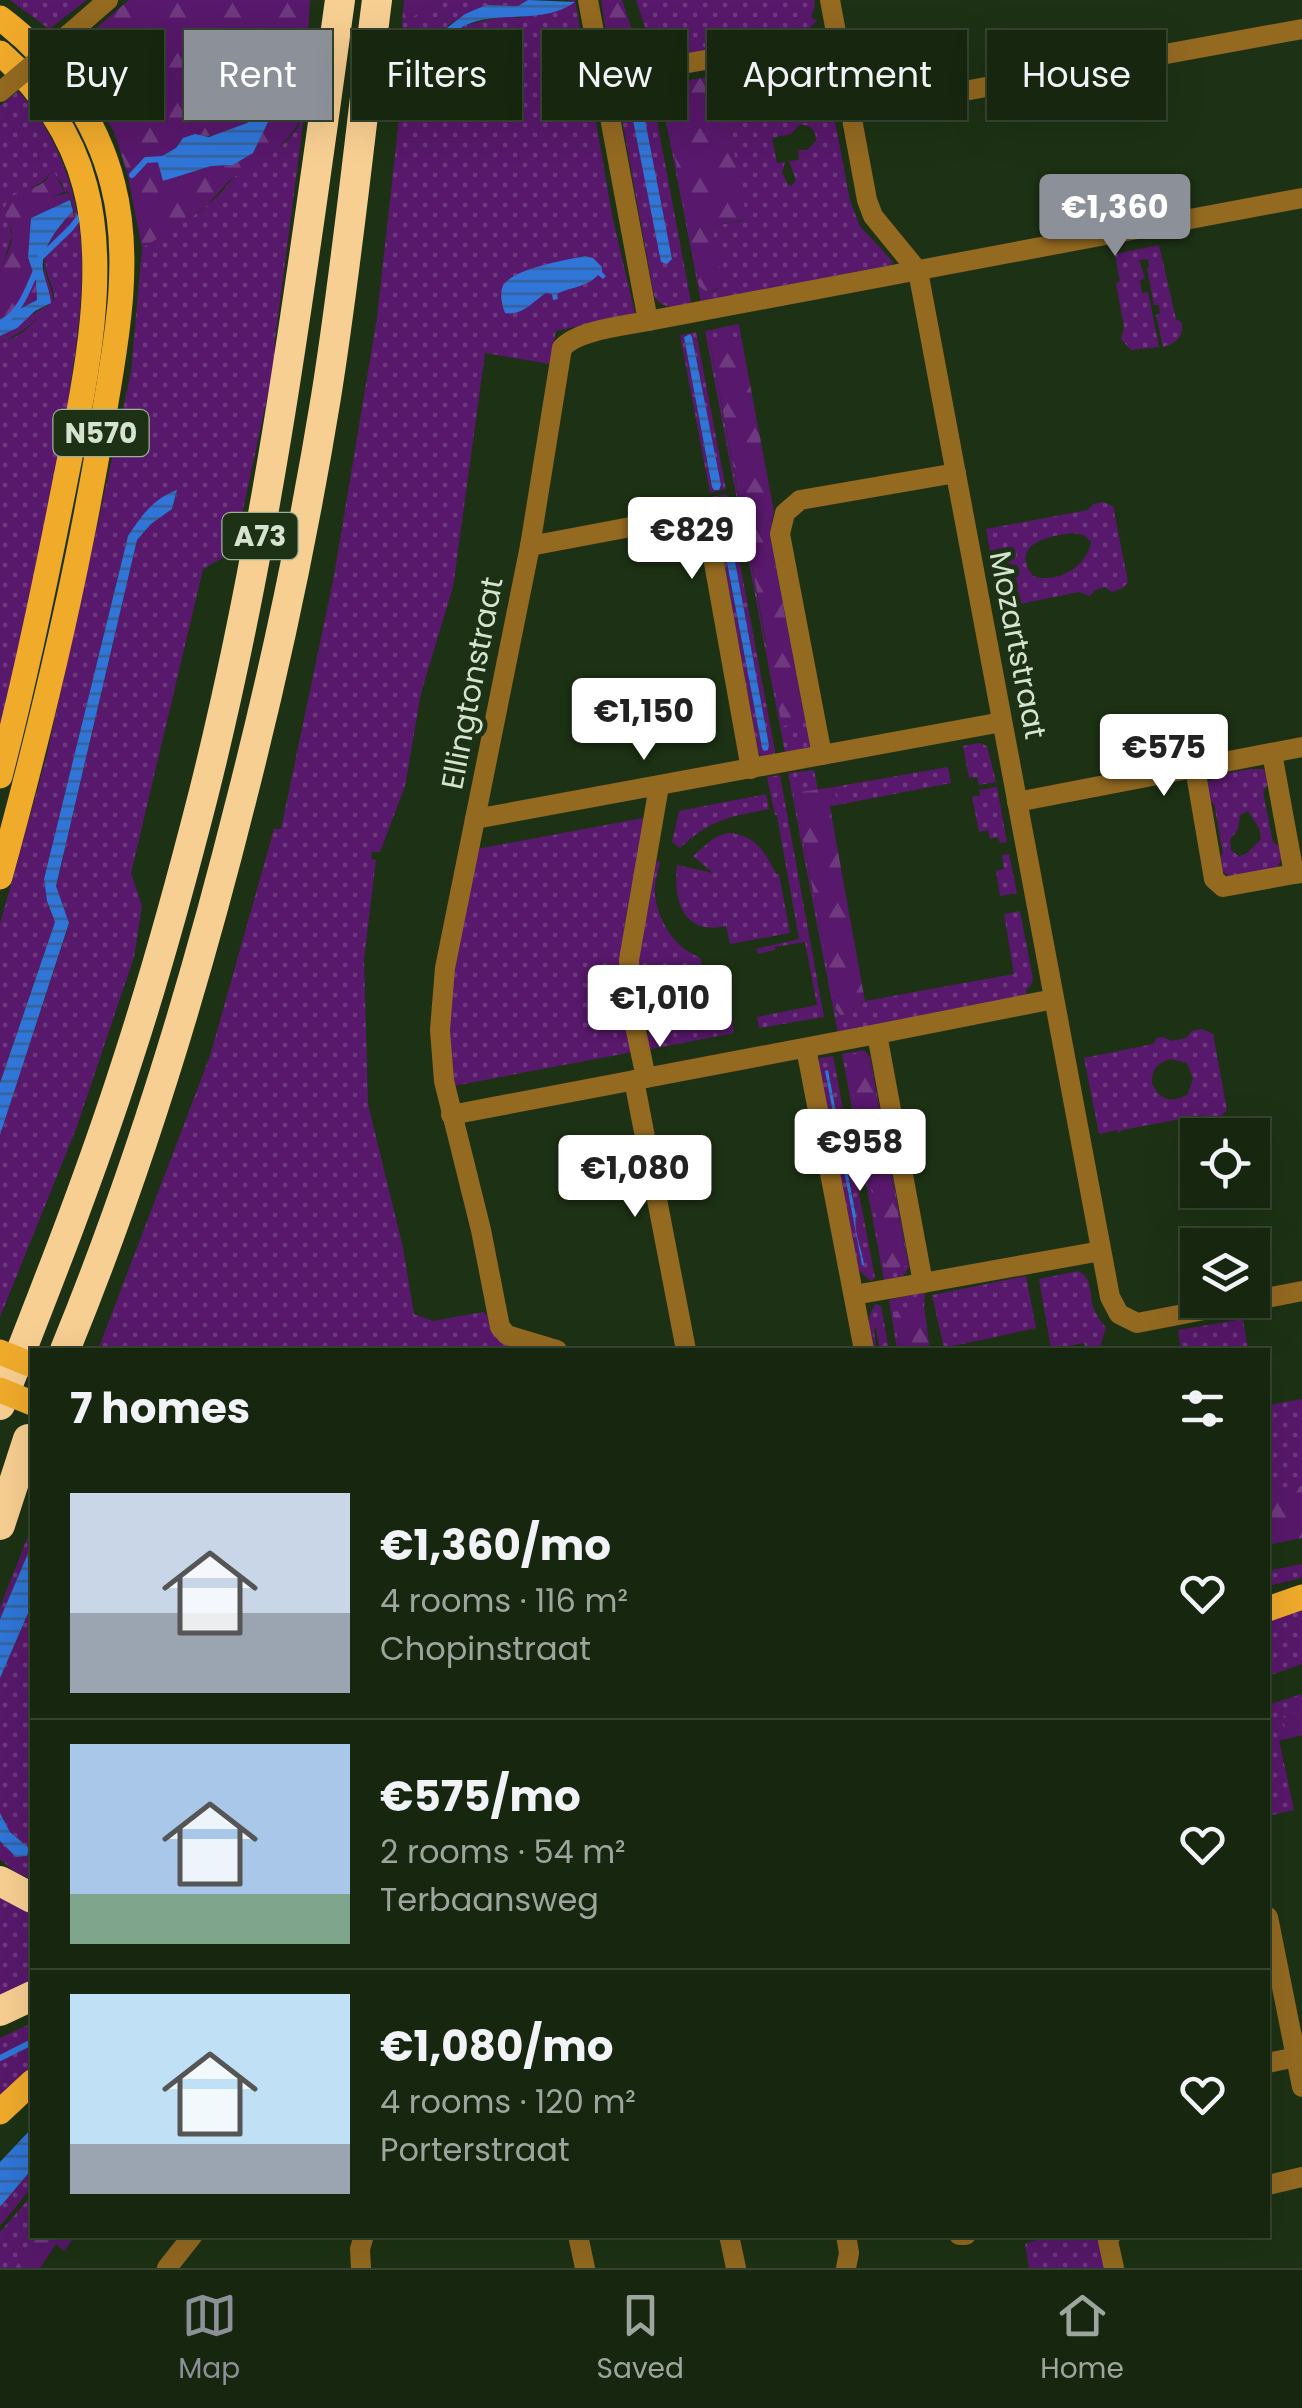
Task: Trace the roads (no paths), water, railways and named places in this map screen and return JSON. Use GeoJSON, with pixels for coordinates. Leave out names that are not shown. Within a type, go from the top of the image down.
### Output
{"type":"FeatureCollection","features":[{"type":"Feature","properties":{"kind":"highway","name":"A73"},"geometry":{"type":"LineString","coordinates":[[0,1405],[128,1062],[203,796],[268,494],[340,0]]}},
{"type":"Feature","properties":{"kind":"highway","name":"A73"},"geometry":{"type":"LineString","coordinates":[[66,1348],[154,1112],[216,902],[269,691],[326,396],[376,0]]}},
{"type":"Feature","properties":{"kind":"highway"},"geometry":{"type":"LineString","coordinates":[[0,1498],[30,1434]]}},
{"type":"Feature","properties":{"kind":"highway"},"geometry":{"type":"LineString","coordinates":[[0,1526],[30,1434]]}},
{"type":"Feature","properties":{"kind":"highway"},"geometry":{"type":"LineString","coordinates":[[0,1882],[30,1897]]}},
{"type":"Feature","properties":{"kind":"highway"},"geometry":{"type":"LineString","coordinates":[[0,2011],[30,1997]]}},
{"type":"Feature","properties":{"kind":"main road","name":"N570"},"geometry":{"type":"LineString","coordinates":[[0,18],[52,68],[89,124],[114,188],[121,260],[112,365],[77,558],[43,714],[0,877]]}},
{"type":"Feature","properties":{"kind":"main road","name":"N570"},"geometry":{"type":"LineString","coordinates":[[0,53],[43,100],[74,154],[86,186],[94,258],[91,327],[72,446],[31,648],[0,776]]}},
{"type":"Feature","properties":{"kind":"main road"},"geometry":{"type":"LineString","coordinates":[[0,1352],[30,1364]]}},
{"type":"Feature","properties":{"kind":"main road"},"geometry":{"type":"LineString","coordinates":[[0,1390],[30,1403]]}},
{"type":"Feature","properties":{"kind":"main road"},"geometry":{"type":"LineString","coordinates":[[1270,1592],[1302,1584]]}},
{"type":"Feature","properties":{"kind":"main road"},"geometry":{"type":"LineString","coordinates":[[1270,1608],[1302,1597]]}},
{"type":"Feature","properties":{"kind":"main road"},"geometry":{"type":"LineString","coordinates":[[0,2112],[30,2084]]}},
{"type":"Feature","properties":{"kind":"street"},"geometry":{"type":"LineString","coordinates":[[0,92],[108,0]]}},
{"type":"Feature","properties":{"kind":"street"},"geometry":{"type":"LineString","coordinates":[[588,0],[594,30]]}},
{"type":"Feature","properties":{"kind":"street","name":"Mozartstraat"},"geometry":{"type":"LineString","coordinates":[[830,0],[835,30]]}},
{"type":"Feature","properties":{"kind":"street"},"geometry":{"type":"LineString","coordinates":[[967,91],[1302,29]]}},
{"type":"Feature","properties":{"kind":"street"},"geometry":{"type":"LineString","coordinates":[[611,120],[648,321]]}},
{"type":"Feature","properties":{"kind":"street","name":"Mozartstraat"},"geometry":{"type":"LineString","coordinates":[[852,120],[873,216],[918,270],[1110,1297],[1119,1314],[1137,1323],[1302,1291]]}},
{"type":"Feature","properties":{"kind":"street","name":"Ellingtonstraat"},"geometry":{"type":"LineString","coordinates":[[551,1348],[507,1335],[500,1327],[481,1230],[451,1115],[441,1053],[442,989],[530,546],[562,348],[578,336],[648,321],[1302,198]]}},
{"type":"Feature","properties":{"kind":"street"},"geometry":{"type":"LineString","coordinates":[[822,756],[780,534],[786,513],[800,500],[956,472]]}},
{"type":"Feature","properties":{"kind":"street"},"geometry":{"type":"LineString","coordinates":[[530,546],[705,513],[751,769]]}},
{"type":"Feature","properties":{"kind":"street"},"geometry":{"type":"LineString","coordinates":[[475,820],[1002,722]]}},
{"type":"Feature","properties":{"kind":"street"},"geometry":{"type":"LineString","coordinates":[[1017,802],[1302,747]]}},
{"type":"Feature","properties":{"kind":"street"},"geometry":{"type":"LineString","coordinates":[[1195,768],[1214,878],[1222,886],[1298,873],[1272,753]]}},
{"type":"Feature","properties":{"kind":"street"},"geometry":{"type":"LineString","coordinates":[[659,786],[630,960],[631,1006],[686,1348]]}},
{"type":"Feature","properties":{"kind":"street"},"geometry":{"type":"LineString","coordinates":[[451,1115],[1054,998]]}},
{"type":"Feature","properties":{"kind":"street"},"geometry":{"type":"LineString","coordinates":[[878,1034],[924,1283]]}},
{"type":"Feature","properties":{"kind":"street"},"geometry":{"type":"LineString","coordinates":[[806,1048],[864,1348]]}},
{"type":"Feature","properties":{"kind":"street"},"geometry":{"type":"LineString","coordinates":[[854,1295],[1101,1251]]}},
{"type":"Feature","properties":{"kind":"street"},"geometry":{"type":"LineString","coordinates":[[1270,1941],[1302,2086]]}},
{"type":"Feature","properties":{"kind":"street"},"geometry":{"type":"LineString","coordinates":[[1270,2063],[1296,2057]]}},
{"type":"Feature","properties":{"kind":"street"},"geometry":{"type":"LineString","coordinates":[[1270,2185],[1302,2178]]}},
{"type":"Feature","properties":{"kind":"street"},"geometry":{"type":"LineString","coordinates":[[167,2268],[191,2238]]}},
{"type":"Feature","properties":{"kind":"street"},"geometry":{"type":"LineString","coordinates":[[361,2268],[363,2238]]}},
{"type":"Feature","properties":{"kind":"street"},"geometry":{"type":"LineString","coordinates":[[579,2238],[584,2268]]}},
{"type":"Feature","properties":{"kind":"street"},"geometry":{"type":"LineString","coordinates":[[730,2238],[736,2268]]}},
{"type":"Feature","properties":{"kind":"street"},"geometry":{"type":"LineString","coordinates":[[846,2238],[846,2268]]}},
{"type":"Feature","properties":{"kind":"street"},"geometry":{"type":"LineString","coordinates":[[1110,2238],[1114,2268]]}},
{"type":"Feature","properties":{"kind":"water"},"geometry":{"type":"Polygon","coordinates":[[[528,0],[575,2],[549,13],[493,18],[460,30],[444,30],[465,14],[486,5],[518,6],[528,0]]]}},
{"type":"Feature","properties":{"kind":"water"},"geometry":{"type":"Polygon","coordinates":[[[269,120],[253,153],[233,165],[211,166],[163,181],[157,159],[176,148],[183,138],[195,134],[209,137],[247,123],[269,120]]]}},
{"type":"Feature","properties":{"kind":"water"},"geometry":{"type":"Polygon","coordinates":[[[633,120],[645,120],[672,259],[667,264],[661,262],[633,120]]]}},
{"type":"Feature","properties":{"kind":"water"},"geometry":{"type":"Polygon","coordinates":[[[70,200],[73,211],[44,254],[43,270],[51,303],[0,336],[0,319],[37,300],[28,257],[31,218],[70,200]]]}},
{"type":"Feature","properties":{"kind":"water"},"geometry":{"type":"Polygon","coordinates":[[[585,256],[602,267],[606,276],[603,279],[598,275],[584,285],[557,294],[558,299],[553,300],[552,294],[546,293],[522,310],[505,313],[501,294],[507,281],[539,266],[585,256]]]}},
{"type":"Feature","properties":{"kind":"water"},"geometry":{"type":"Polygon","coordinates":[[[690,334],[719,490],[712,487],[684,337],[690,334]]]}},
{"type":"Feature","properties":{"kind":"water"},"geometry":{"type":"Polygon","coordinates":[[[177,490],[172,509],[137,540],[56,886],[69,923],[0,1135],[0,1083],[55,922],[44,879],[128,536],[155,503],[177,490]]]}},
{"type":"Feature","properties":{"kind":"water"},"geometry":{"type":"Polygon","coordinates":[[[722,510],[726,513],[769,745],[764,751],[718,515],[722,510]]]}},
{"type":"Feature","properties":{"kind":"water"},"geometry":{"type":"Polygon","coordinates":[[[828,1070],[864,1265],[862,1265],[825,1071],[828,1070]]]}},
{"type":"Feature","properties":{"kind":"water"},"geometry":{"type":"Polygon","coordinates":[[[30,1549],[30,1609],[0,1678],[0,1619],[30,1549]]]}},
{"type":"Feature","properties":{"kind":"water"},"geometry":{"type":"Polygon","coordinates":[[[0,1813],[10,1832],[29,1848],[27,1856],[16,1857],[0,1841],[0,1813]]]}},
{"type":"Feature","properties":{"kind":"water"},"geometry":{"type":"Polygon","coordinates":[[[30,2130],[30,2171],[0,2207],[0,2162],[30,2130]]]}},
{"type":"Feature","properties":{"kind":"waterway"},"geometry":{"type":"LineString","coordinates":[[132,175],[146,160],[164,159]]}},
{"type":"Feature","properties":{"kind":"waterway"},"geometry":{"type":"LineString","coordinates":[[41,257],[81,215]]}},
{"type":"Feature","properties":{"kind":"waterway"},"geometry":{"type":"LineString","coordinates":[[0,325],[17,308],[35,273]]}},
{"type":"Feature","properties":{"kind":"waterway"},"geometry":{"type":"LineString","coordinates":[[0,2058],[30,2043]]}}]}
